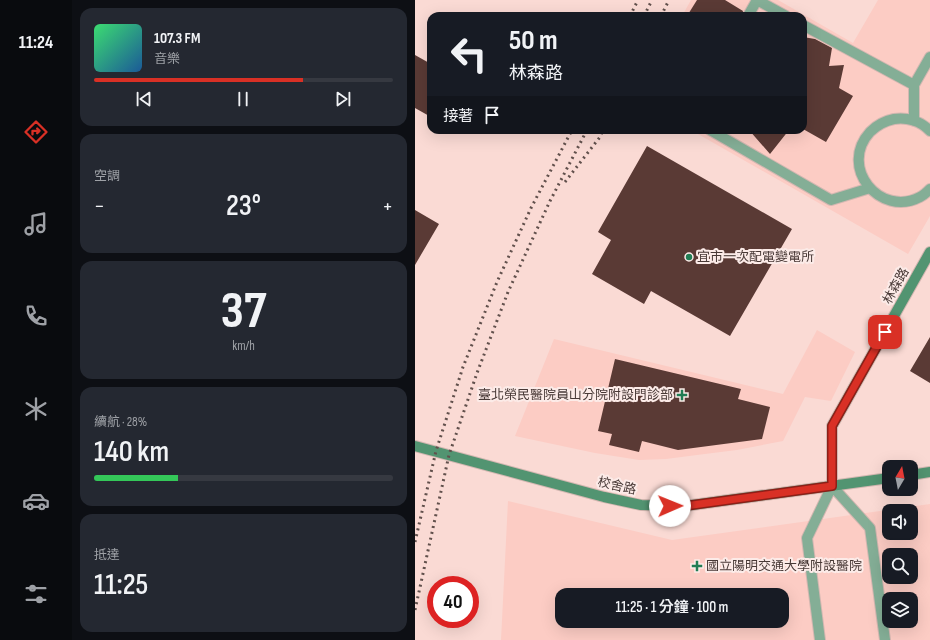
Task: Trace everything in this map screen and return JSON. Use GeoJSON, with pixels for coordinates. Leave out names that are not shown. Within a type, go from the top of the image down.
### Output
{"type":"FeatureCollection","features":[{"type":"Feature","properties":{"kind":"street","name":"林森路"},"geometry":{"type":"LineString","coordinates":[[832,486],[832,426],[930,252]]}},
{"type":"Feature","properties":{"kind":"street","name":"校舍路"},"geometry":{"type":"LineString","coordinates":[[415,446],[605,497],[641,505],[685,506],[882,479]]}},
{"type":"Feature","properties":{"kind":"street"},"geometry":{"type":"LineString","coordinates":[[918,474],[930,472]]}},
{"type":"Feature","properties":{"kind":"lane"},"geometry":{"type":"LineString","coordinates":[[750,12],[757,0],[779,12]]}},
{"type":"Feature","properties":{"kind":"lane"},"geometry":{"type":"LineString","coordinates":[[807,27],[914,85]]}},
{"type":"Feature","properties":{"kind":"lane"},"geometry":{"type":"LineString","coordinates":[[914,121],[914,85],[930,57]]}},
{"type":"Feature","properties":{"kind":"lane"},"geometry":{"type":"LineString","coordinates":[[930,131],[926,127],[914,121],[901,118],[887,120],[875,127],[865,137],[860,150],[859,164],[862,177],[870,188],[887,199],[894,201],[907,201],[921,197],[930,190]]}},
{"type":"Feature","properties":{"kind":"lane"},"geometry":{"type":"LineString","coordinates":[[717,134],[831,200],[870,188]]}},
{"type":"Feature","properties":{"kind":"lane"},"geometry":{"type":"LineString","coordinates":[[820,640],[807,538],[832,486],[870,528],[885,640]]}},
{"type":"Feature","properties":{"kind":"shaded area"},"geometry":{"type":"Polygon","coordinates":[[[691,0],[778,0],[799,12],[684,12],[691,0]]]}},
{"type":"Feature","properties":{"kind":"shaded area"},"geometry":{"type":"Polygon","coordinates":[[[878,0],[930,0],[930,216],[908,254],[698,134],[807,134],[807,17],[853,43],[878,0]]]}},
{"type":"Feature","properties":{"kind":"shaded area","name":"臺北榮民醫院員山分院附設門診部"},"geometry":{"type":"Polygon","coordinates":[[[817,330],[855,352],[831,401],[805,397],[783,441],[737,450],[666,459],[639,460],[595,453],[515,436],[554,339],[783,394],[817,330]]]}},
{"type":"Feature","properties":{"kind":"shaded area","name":"國立陽明交通大學附設醫院"},"geometry":{"type":"Polygon","coordinates":[[[508,501],[672,540],[882,511],[882,540],[918,540],[918,506],[930,504],[930,640],[501,640],[508,501]]]}},
{"type":"Feature","properties":{"kind":"building"},"geometry":{"type":"Polygon","coordinates":[[[697,0],[725,0],[743,11],[743,12],[690,12],[697,0]]]}},
{"type":"Feature","properties":{"kind":"building"},"geometry":{"type":"Polygon","coordinates":[[[807,38],[815,39],[832,48],[829,66],[844,65],[839,88],[853,96],[826,142],[807,131],[807,38]]]}},
{"type":"Feature","properties":{"kind":"building"},"geometry":{"type":"Polygon","coordinates":[[[415,55],[427,62],[427,115],[415,108],[415,55]]]}},
{"type":"Feature","properties":{"kind":"building"},"geometry":{"type":"Polygon","coordinates":[[[752,134],[786,134],[770,154],[752,134]]]}},
{"type":"Feature","properties":{"kind":"building","name":"宜市一次配電變電所"},"geometry":{"type":"Polygon","coordinates":[[[647,146],[792,229],[730,336],[651,291],[644,304],[592,274],[611,240],[598,232],[647,146]]]}},
{"type":"Feature","properties":{"kind":"building"},"geometry":{"type":"Polygon","coordinates":[[[415,210],[439,224],[415,265],[415,210]]]}},
{"type":"Feature","properties":{"kind":"building"},"geometry":{"type":"Polygon","coordinates":[[[930,337],[930,383],[910,371],[930,337]]]}},
{"type":"Feature","properties":{"kind":"building"},"geometry":{"type":"Polygon","coordinates":[[[615,359],[741,389],[738,399],[770,407],[762,439],[678,450],[642,441],[639,452],[609,445],[612,434],[598,431],[615,359]]]}},
{"type":"Feature","properties":{"kind":"railway"},"geometry":{"type":"LineString","coordinates":[[632,12],[638,0]]}},
{"type":"Feature","properties":{"kind":"railway"},"geometry":{"type":"LineString","coordinates":[[646,12],[652,0]]}},
{"type":"Feature","properties":{"kind":"railway"},"geometry":{"type":"LineString","coordinates":[[663,12],[669,0]]}},
{"type":"Feature","properties":{"kind":"railway"},"geometry":{"type":"LineString","coordinates":[[415,542],[436,451],[463,367],[497,282],[531,208],[570,134]]}},
{"type":"Feature","properties":{"kind":"railway"},"geometry":{"type":"LineString","coordinates":[[415,610],[449,455],[477,373],[508,292],[550,201],[585,134]]}},
{"type":"Feature","properties":{"kind":"railway"},"geometry":{"type":"LineString","coordinates":[[565,182],[601,134]]}},
{"type":"Feature","properties":{"kind":"place","name":"宜市一次配電變電所"},"geometry":{"type":"Point","coordinates":[689,257]}},
{"type":"Feature","properties":{"kind":"place","name":"臺北榮民醫院員山分院附設門診部"},"geometry":{"type":"Point","coordinates":[682,395]}},
{"type":"Feature","properties":{"kind":"place","name":"國立陽明交通大學附設醫院"},"geometry":{"type":"Point","coordinates":[697,566]}},
{"type":"Feature","properties":{"kind":"route"},"geometry":{"type":"LineString","coordinates":[[670,506],[685,506],[832,486],[832,426],[885,332]]}}]}
